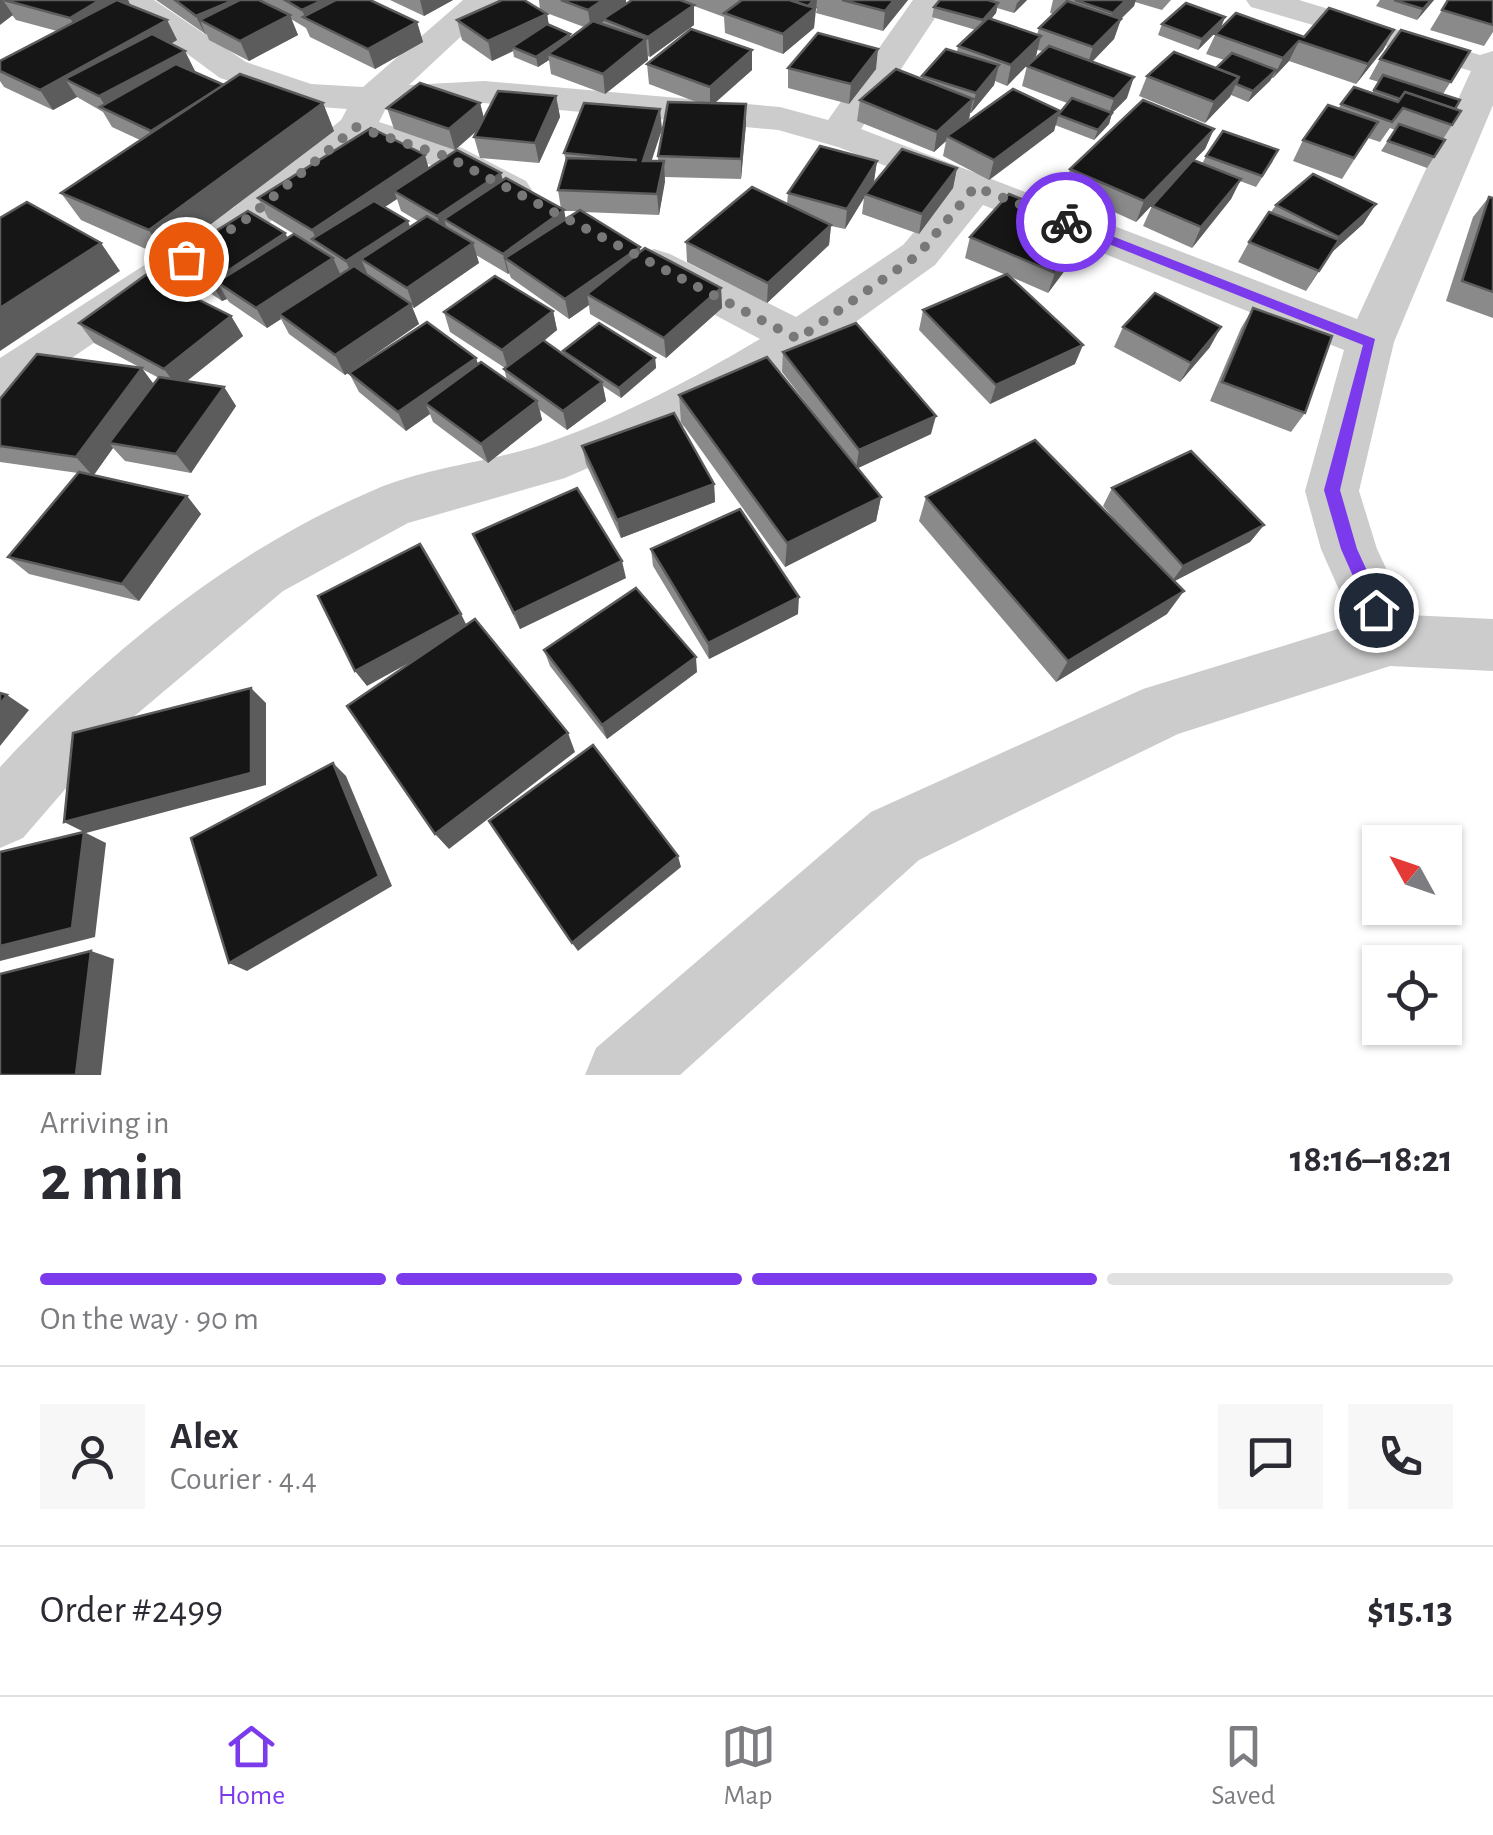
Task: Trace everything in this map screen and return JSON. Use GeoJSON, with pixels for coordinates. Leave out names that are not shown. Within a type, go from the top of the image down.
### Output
{"type":"FeatureCollection","features":[{"type":"Feature","properties":{"kind":"street"},"geometry":{"type":"LineString","coordinates":[[132,0],[233,70],[364,113],[553,212]]}},
{"type":"Feature","properties":{"kind":"street"},"geometry":{"type":"LineString","coordinates":[[0,382],[248,218],[483,0]]}},
{"type":"Feature","properties":{"kind":"street"},"geometry":{"type":"LineString","coordinates":[[837,134],[930,0]]}},
{"type":"Feature","properties":{"kind":"street"},"geometry":{"type":"LineString","coordinates":[[1263,0],[1492,66],[1370,342],[1332,490],[1349,549],[1390,640]]}},
{"type":"Feature","properties":{"kind":"street"},"geometry":{"type":"LineString","coordinates":[[364,113],[484,92],[780,119],[837,134],[1370,342]]}},
{"type":"Feature","properties":{"kind":"street"},"geometry":{"type":"LineString","coordinates":[[0,815],[90,715],[263,574],[392,505],[547,464],[694,401],[798,339],[918,255],[975,187]]}},
{"type":"Feature","properties":{"kind":"street"},"geometry":{"type":"LineString","coordinates":[[623,248],[798,339]]}},
{"type":"Feature","properties":{"kind":"street"},"geometry":{"type":"LineString","coordinates":[[623,1075],[895,836],[1165,709],[1390,640],[1493,645]]}},
{"type":"Feature","properties":{"kind":"building"},"geometry":{"type":"Polygon","coordinates":[[[4,0],[100,0],[70,18],[4,0]]]}},
{"type":"Feature","properties":{"kind":"building"},"geometry":{"type":"Polygon","coordinates":[[[117,0],[167,20],[40,90],[0,71],[0,61],[117,0]]]}},
{"type":"Feature","properties":{"kind":"building"},"geometry":{"type":"Polygon","coordinates":[[[175,0],[234,0],[196,16],[175,0]]]}},
{"type":"Feature","properties":{"kind":"building"},"geometry":{"type":"Polygon","coordinates":[[[240,0],[259,0],[290,15],[240,41],[200,20],[240,0]]]}},
{"type":"Feature","properties":{"kind":"building"},"geometry":{"type":"Polygon","coordinates":[[[285,0],[323,0],[302,10],[285,0]]]}},
{"type":"Feature","properties":{"kind":"building"},"geometry":{"type":"Polygon","coordinates":[[[336,0],[370,0],[417,22],[368,49],[303,17],[336,0]]]}},
{"type":"Feature","properties":{"kind":"building"},"geometry":{"type":"Polygon","coordinates":[[[502,0],[524,0],[547,14],[488,41],[457,20],[502,0]]]}},
{"type":"Feature","properties":{"kind":"building"},"geometry":{"type":"Polygon","coordinates":[[[561,0],[603,0],[588,10],[561,0]]]}},
{"type":"Feature","properties":{"kind":"building"},"geometry":{"type":"Polygon","coordinates":[[[632,0],[680,0],[694,5],[648,37],[603,19],[632,0]]]}},
{"type":"Feature","properties":{"kind":"building"},"geometry":{"type":"Polygon","coordinates":[[[742,0],[790,0],[815,8],[783,34],[724,13],[742,0]]]}},
{"type":"Feature","properties":{"kind":"building"},"geometry":{"type":"Polygon","coordinates":[[[790,0],[814,0],[808,6],[790,0]]]}},
{"type":"Feature","properties":{"kind":"building"},"geometry":{"type":"Polygon","coordinates":[[[842,0],[894,0],[885,11],[842,0]]]}},
{"type":"Feature","properties":{"kind":"building"},"geometry":{"type":"Polygon","coordinates":[[[940,0],[998,3],[983,20],[934,7],[940,0]]]}},
{"type":"Feature","properties":{"kind":"building"},"geometry":{"type":"Polygon","coordinates":[[[1075,0],[1126,0],[1113,13],[1075,0]]]}},
{"type":"Feature","properties":{"kind":"building"},"geometry":{"type":"Polygon","coordinates":[[[1394,0],[1431,0],[1423,9],[1394,0]]]}},
{"type":"Feature","properties":{"kind":"building"},"geometry":{"type":"Polygon","coordinates":[[[1448,0],[1493,0],[1493,25],[1442,10],[1448,0]]]}},
{"type":"Feature","properties":{"kind":"building"},"geometry":{"type":"Polygon","coordinates":[[[1067,1],[1121,19],[1093,47],[1039,28],[1067,1]]]}},
{"type":"Feature","properties":{"kind":"building"},"geometry":{"type":"Polygon","coordinates":[[[1186,3],[1225,17],[1202,39],[1162,24],[1186,3]]]}},
{"type":"Feature","properties":{"kind":"building"},"geometry":{"type":"Polygon","coordinates":[[[1329,8],[1394,30],[1368,64],[1299,41],[1283,58],[1215,34],[1236,13],[1304,37],[1329,8]]]}},
{"type":"Feature","properties":{"kind":"building"},"geometry":{"type":"Polygon","coordinates":[[[988,18],[1041,36],[1011,65],[958,46],[988,18]]]}},
{"type":"Feature","properties":{"kind":"building"},"geometry":{"type":"Polygon","coordinates":[[[593,21],[646,39],[603,74],[548,54],[593,21]]]}},
{"type":"Feature","properties":{"kind":"building"},"geometry":{"type":"Polygon","coordinates":[[[547,24],[570,34],[536,57],[512,47],[547,24]]]}},
{"type":"Feature","properties":{"kind":"building"},"geometry":{"type":"Polygon","coordinates":[[[691,29],[752,50],[710,87],[647,64],[691,29]]]}},
{"type":"Feature","properties":{"kind":"building"},"geometry":{"type":"Polygon","coordinates":[[[1401,30],[1470,51],[1451,82],[1380,59],[1401,30]]]}},
{"type":"Feature","properties":{"kind":"building"},"geometry":{"type":"Polygon","coordinates":[[[818,33],[878,49],[851,84],[788,68],[818,33]]]}},
{"type":"Feature","properties":{"kind":"building"},"geometry":{"type":"Polygon","coordinates":[[[152,34],[185,51],[99,96],[65,79],[152,34]]]}},
{"type":"Feature","properties":{"kind":"building"},"geometry":{"type":"Polygon","coordinates":[[[1049,46],[1134,77],[1114,99],[1027,66],[1049,46]]]}},
{"type":"Feature","properties":{"kind":"building"},"geometry":{"type":"Polygon","coordinates":[[[946,49],[999,65],[976,93],[922,76],[946,49]]]}},
{"type":"Feature","properties":{"kind":"building"},"geometry":{"type":"Polygon","coordinates":[[[1174,52],[1239,77],[1214,102],[1147,76],[1174,52]]]}},
{"type":"Feature","properties":{"kind":"building"},"geometry":{"type":"Polygon","coordinates":[[[1232,53],[1276,70],[1253,91],[1236,84],[1239,77],[1216,68],[1232,53]]]}},
{"type":"Feature","properties":{"kind":"building"},"geometry":{"type":"Polygon","coordinates":[[[176,64],[224,85],[151,131],[100,107],[176,64]]]}},
{"type":"Feature","properties":{"kind":"building"},"geometry":{"type":"Polygon","coordinates":[[[896,69],[973,99],[937,132],[860,100],[896,69]]]}},
{"type":"Feature","properties":{"kind":"building"},"geometry":{"type":"Polygon","coordinates":[[[240,74],[323,103],[149,230],[61,193],[240,74]]]}},
{"type":"Feature","properties":{"kind":"building"},"geometry":{"type":"Polygon","coordinates":[[[1383,75],[1460,100],[1455,109],[1405,92],[1400,99],[1374,90],[1383,75]]]}},
{"type":"Feature","properties":{"kind":"building"},"geometry":{"type":"Polygon","coordinates":[[[420,83],[480,103],[449,129],[387,108],[420,83]]]}},
{"type":"Feature","properties":{"kind":"building"},"geometry":{"type":"Polygon","coordinates":[[[1354,87],[1398,102],[1405,92],[1461,111],[1452,125],[1403,108],[1392,122],[1341,104],[1354,87]]]}},
{"type":"Feature","properties":{"kind":"building"},"geometry":{"type":"Polygon","coordinates":[[[1013,89],[1060,111],[994,160],[947,136],[1013,89]]]}},
{"type":"Feature","properties":{"kind":"building"},"geometry":{"type":"Polygon","coordinates":[[[498,91],[556,96],[535,143],[474,137],[498,91]]]}},
{"type":"Feature","properties":{"kind":"building"},"geometry":{"type":"Polygon","coordinates":[[[1072,98],[1112,113],[1098,130],[1058,115],[1072,98]]]}},
{"type":"Feature","properties":{"kind":"building"},"geometry":{"type":"Polygon","coordinates":[[[1143,100],[1214,129],[1144,201],[1070,169],[1143,100]]]}},
{"type":"Feature","properties":{"kind":"building"},"geometry":{"type":"Polygon","coordinates":[[[668,102],[746,104],[741,159],[658,156],[668,102]]]}},
{"type":"Feature","properties":{"kind":"building"},"geometry":{"type":"Polygon","coordinates":[[[584,103],[660,109],[643,161],[664,161],[657,194],[558,190],[567,158],[637,160],[564,153],[584,103]]]}},
{"type":"Feature","properties":{"kind":"building"},"geometry":{"type":"Polygon","coordinates":[[[1328,105],[1378,122],[1354,158],[1303,140],[1328,105]]]}},
{"type":"Feature","properties":{"kind":"building"},"geometry":{"type":"Polygon","coordinates":[[[1399,124],[1445,140],[1434,157],[1388,141],[1399,124]]]}},
{"type":"Feature","properties":{"kind":"building"},"geometry":{"type":"Polygon","coordinates":[[[371,128],[425,155],[312,230],[258,198],[371,128]]]}},
{"type":"Feature","properties":{"kind":"building"},"geometry":{"type":"Polygon","coordinates":[[[1223,131],[1278,150],[1262,176],[1206,156],[1223,131]]]}},
{"type":"Feature","properties":{"kind":"building"},"geometry":{"type":"Polygon","coordinates":[[[820,146],[877,161],[847,209],[788,193],[820,146]]]}},
{"type":"Feature","properties":{"kind":"building"},"geometry":{"type":"Polygon","coordinates":[[[902,149],[957,168],[922,214],[865,194],[902,149]]]}},
{"type":"Feature","properties":{"kind":"building"},"geometry":{"type":"Polygon","coordinates":[[[457,150],[501,173],[437,216],[394,191],[457,150]]]}},
{"type":"Feature","properties":{"kind":"building"},"geometry":{"type":"Polygon","coordinates":[[[1193,160],[1241,179],[1201,227],[1152,206],[1193,160]]]}},
{"type":"Feature","properties":{"kind":"building"},"geometry":{"type":"Polygon","coordinates":[[[1313,174],[1376,204],[1339,237],[1276,205],[1313,174]]]}},
{"type":"Feature","properties":{"kind":"building"},"geometry":{"type":"Polygon","coordinates":[[[506,178],[564,210],[503,254],[444,219],[506,178]]]}},
{"type":"Feature","properties":{"kind":"building"},"geometry":{"type":"Polygon","coordinates":[[[752,187],[831,225],[768,283],[686,242],[752,187]]]}},
{"type":"Feature","properties":{"kind":"building"},"geometry":{"type":"Polygon","coordinates":[[[1009,194],[1090,226],[1055,273],[970,237],[1009,194]]]}},
{"type":"Feature","properties":{"kind":"building"},"geometry":{"type":"Polygon","coordinates":[[[1489,197],[1493,198],[1493,292],[1462,281],[1489,197]]]}},
{"type":"Feature","properties":{"kind":"building"},"geometry":{"type":"Polygon","coordinates":[[[374,201],[408,221],[346,261],[312,239],[374,201]]]}},
{"type":"Feature","properties":{"kind":"building"},"geometry":{"type":"Polygon","coordinates":[[[27,202],[101,243],[0,308],[0,218],[27,202]]]}},
{"type":"Feature","properties":{"kind":"building"},"geometry":{"type":"Polygon","coordinates":[[[580,210],[640,247],[565,299],[505,258],[580,210]]]}},
{"type":"Feature","properties":{"kind":"building"},"geometry":{"type":"Polygon","coordinates":[[[248,211],[285,233],[211,282],[174,257],[248,211]]]}},
{"type":"Feature","properties":{"kind":"building"},"geometry":{"type":"Polygon","coordinates":[[[1269,212],[1339,240],[1319,271],[1249,242],[1269,212]]]}},
{"type":"Feature","properties":{"kind":"building"},"geometry":{"type":"Polygon","coordinates":[[[427,216],[473,243],[407,288],[361,259],[427,216]]]}},
{"type":"Feature","properties":{"kind":"building"},"geometry":{"type":"Polygon","coordinates":[[[294,234],[333,258],[256,308],[217,282],[294,234]]]}},
{"type":"Feature","properties":{"kind":"building"},"geometry":{"type":"Polygon","coordinates":[[[645,248],[721,288],[664,338],[587,294],[645,248]]]}},
{"type":"Feature","properties":{"kind":"building"},"geometry":{"type":"Polygon","coordinates":[[[354,266],[411,304],[335,355],[279,314],[354,266]]]}},
{"type":"Feature","properties":{"kind":"building"},"geometry":{"type":"Polygon","coordinates":[[[147,274],[231,316],[164,369],[79,323],[147,274]]]}},
{"type":"Feature","properties":{"kind":"building"},"geometry":{"type":"Polygon","coordinates":[[[1007,274],[1083,345],[996,385],[923,310],[1007,274]]]}},
{"type":"Feature","properties":{"kind":"building"},"geometry":{"type":"Polygon","coordinates":[[[495,276],[553,311],[502,350],[444,312],[495,276]]]}},
{"type":"Feature","properties":{"kind":"building"},"geometry":{"type":"Polygon","coordinates":[[[1155,293],[1221,327],[1191,363],[1123,327],[1155,293]]]}},
{"type":"Feature","properties":{"kind":"building"},"geometry":{"type":"Polygon","coordinates":[[[1253,308],[1332,336],[1305,413],[1222,382],[1253,308]]]}},
{"type":"Feature","properties":{"kind":"building"},"geometry":{"type":"Polygon","coordinates":[[[427,322],[476,358],[398,412],[349,373],[427,322]]]}},
{"type":"Feature","properties":{"kind":"building"},"geometry":{"type":"Polygon","coordinates":[[[599,323],[655,358],[619,388],[563,351],[599,323]]]}},
{"type":"Feature","properties":{"kind":"building"},"geometry":{"type":"Polygon","coordinates":[[[856,323],[936,416],[859,450],[783,352],[856,323]]]}},
{"type":"Feature","properties":{"kind":"building"},"geometry":{"type":"Polygon","coordinates":[[[543,340],[602,382],[563,411],[504,369],[543,340]]]}},
{"type":"Feature","properties":{"kind":"building"},"geometry":{"type":"Polygon","coordinates":[[[37,354],[142,368],[76,457],[0,446],[0,399],[37,354]]]}},
{"type":"Feature","properties":{"kind":"building"},"geometry":{"type":"Polygon","coordinates":[[[767,357],[881,497],[787,543],[679,395],[767,357]]]}},
{"type":"Feature","properties":{"kind":"building"},"geometry":{"type":"Polygon","coordinates":[[[481,362],[537,401],[481,444],[425,403],[481,362]]]}},
{"type":"Feature","properties":{"kind":"building"},"geometry":{"type":"Polygon","coordinates":[[[159,377],[224,387],[176,454],[109,443],[159,377]]]}},
{"type":"Feature","properties":{"kind":"building"},"geometry":{"type":"Polygon","coordinates":[[[674,413],[714,484],[617,520],[582,446],[674,413]]]}},
{"type":"Feature","properties":{"kind":"building"},"geometry":{"type":"Polygon","coordinates":[[[1035,440],[1184,591],[1068,661],[926,497],[1035,440]]]}},
{"type":"Feature","properties":{"kind":"building"},"geometry":{"type":"Polygon","coordinates":[[[1191,451],[1264,525],[1183,566],[1112,488],[1191,451]]]}},
{"type":"Feature","properties":{"kind":"building"},"geometry":{"type":"Polygon","coordinates":[[[79,472],[187,496],[122,584],[8,557],[79,472]]]}},
{"type":"Feature","properties":{"kind":"building"},"geometry":{"type":"Polygon","coordinates":[[[577,488],[622,561],[514,613],[473,534],[577,488]]]}},
{"type":"Feature","properties":{"kind":"building"},"geometry":{"type":"Polygon","coordinates":[[[740,509],[799,597],[708,643],[651,549],[740,509]]]}},
{"type":"Feature","properties":{"kind":"building"},"geometry":{"type":"Polygon","coordinates":[[[420,544],[461,614],[355,671],[318,596],[420,544]]]}},
{"type":"Feature","properties":{"kind":"building"},"geometry":{"type":"Polygon","coordinates":[[[636,588],[696,657],[602,725],[544,650],[636,588]]]}},
{"type":"Feature","properties":{"kind":"building"},"geometry":{"type":"Polygon","coordinates":[[[475,619],[568,733],[435,834],[347,706],[475,619]]]}},
{"type":"Feature","properties":{"kind":"building"},"geometry":{"type":"Polygon","coordinates":[[[251,688],[251,773],[64,822],[73,733],[251,688]]]}},
{"type":"Feature","properties":{"kind":"building"},"geometry":{"type":"Polygon","coordinates":[[[593,745],[678,856],[572,943],[489,821],[593,745]]]}},
{"type":"Feature","properties":{"kind":"building"},"geometry":{"type":"Polygon","coordinates":[[[333,763],[379,876],[229,963],[191,838],[333,763]]]}},
{"type":"Feature","properties":{"kind":"building"},"geometry":{"type":"Polygon","coordinates":[[[84,832],[72,928],[0,946],[0,852],[84,832]]]}},
{"type":"Feature","properties":{"kind":"building"},"geometry":{"type":"Polygon","coordinates":[[[91,951],[76,1075],[0,1075],[0,974],[91,951]]]}},
{"type":"Feature","properties":{"kind":"way so far"},"geometry":{"type":"LineString","coordinates":[[186,259],[248,218],[356,127],[448,157],[798,339],[918,255],[975,187],[1066,222]]}},
{"type":"Feature","properties":{"kind":"route"},"geometry":{"type":"LineString","coordinates":[[1066,222],[1370,342],[1332,490],[1349,549],[1376,610]]}}]}
